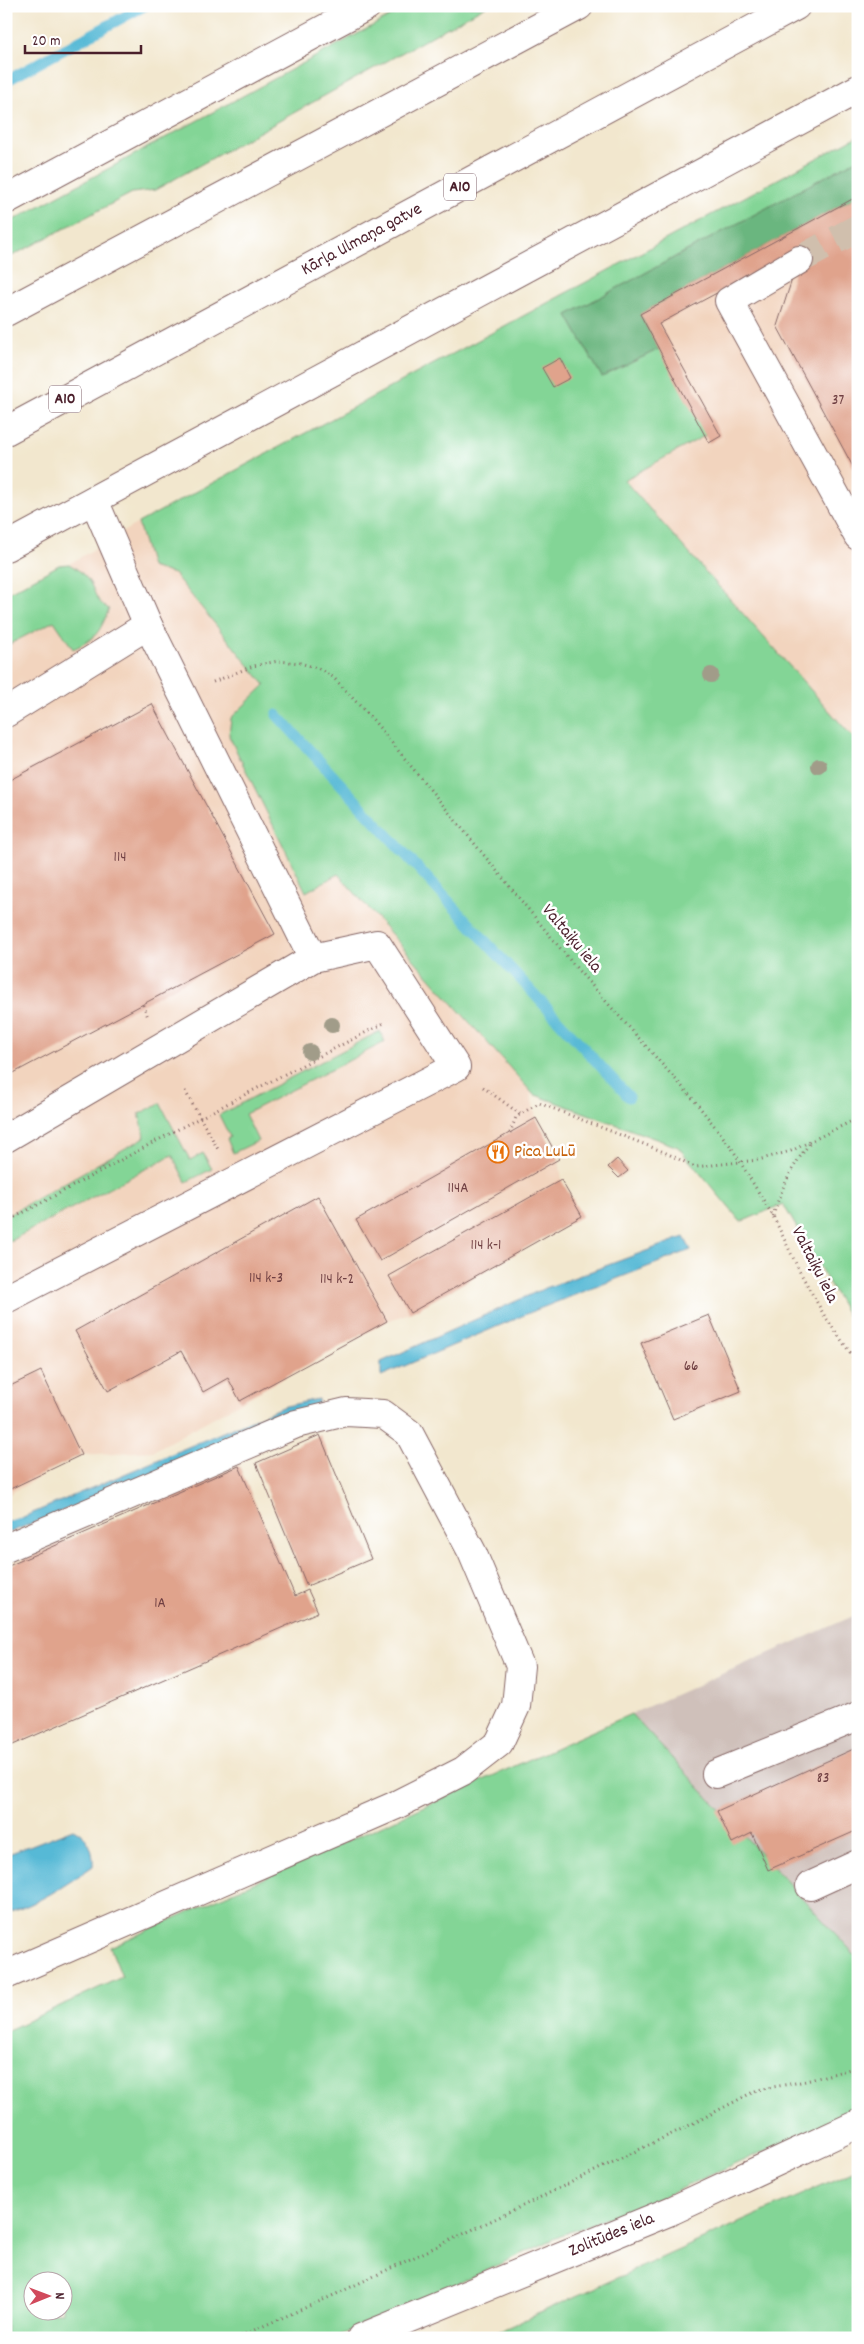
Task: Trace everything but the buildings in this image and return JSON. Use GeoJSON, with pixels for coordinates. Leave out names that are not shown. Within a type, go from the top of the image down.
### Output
{"type":"FeatureCollection","features":[{"type":"Feature","properties":{"kind":"main road"},"geometry":{"type":"LineString","coordinates":[[6,200],[367,6]]}},
{"type":"Feature","properties":{"kind":"main road"},"geometry":{"type":"LineString","coordinates":[[6,312],[579,6]]}},
{"type":"Feature","properties":{"kind":"main road","name":"Kārļa Ulmaņa gatve"},"geometry":{"type":"LineString","coordinates":[[6,431],[796,6]]}},
{"type":"Feature","properties":{"kind":"main road"},"geometry":{"type":"LineString","coordinates":[[6,547],[858,89]]}},
{"type":"Feature","properties":{"kind":"main road"},"geometry":{"type":"LineString","coordinates":[[800,260],[729,300],[858,536]]}},
{"type":"Feature","properties":{"kind":"main road"},"geometry":{"type":"LineString","coordinates":[[94,500],[148,625],[313,958]]}},
{"type":"Feature","properties":{"kind":"main road"},"geometry":{"type":"LineString","coordinates":[[6,713],[148,625]]}},
{"type":"Feature","properties":{"kind":"main road"},"geometry":{"type":"LineString","coordinates":[[6,1138],[313,958],[377,944],[456,1067],[6,1299]]}},
{"type":"Feature","properties":{"kind":"main road"},"geometry":{"type":"LineString","coordinates":[[6,1548],[296,1424],[346,1412],[383,1414],[409,1433],[426,1462],[472,1552],[520,1666],[516,1706],[499,1743],[464,1771],[394,1806],[6,1976]]}},
{"type":"Feature","properties":{"kind":"main road"},"geometry":{"type":"LineString","coordinates":[[716,1774],[858,1716]]}},
{"type":"Feature","properties":{"kind":"main road"},"geometry":{"type":"LineString","coordinates":[[810,1886],[858,1864]]}},
{"type":"Feature","properties":{"kind":"main road","name":"Zolitūdes iela"},"geometry":{"type":"LineString","coordinates":[[361,2338],[673,2210],[858,2124]]}},
{"type":"Feature","properties":{"kind":"path","name":"Valtaiķu iela"},"geometry":{"type":"LineString","coordinates":[[184,697],[227,675],[253,666],[278,661],[300,663],[317,668],[333,677],[374,721],[578,970],[694,1100],[741,1162],[773,1216],[824,1316],[858,1364]]}},
{"type":"Feature","properties":{"kind":"path"},"geometry":{"type":"LineString","coordinates":[[6,1222],[200,1118],[417,1006]]}},
{"type":"Feature","properties":{"kind":"path"},"geometry":{"type":"LineString","coordinates":[[456,1067],[520,1114]]}},
{"type":"Feature","properties":{"kind":"path"},"geometry":{"type":"LineString","coordinates":[[185,1091],[235,1181]]}},
{"type":"Feature","properties":{"kind":"path"},"geometry":{"type":"LineString","coordinates":[[510,1133],[516,1118],[539,1103],[664,1152],[695,1167],[741,1162],[790,1152],[858,1118]]}},
{"type":"Feature","properties":{"kind":"path"},"geometry":{"type":"LineString","coordinates":[[773,1216],[778,1197],[795,1162],[812,1140]]}},
{"type":"Feature","properties":{"kind":"path"},"geometry":{"type":"LineString","coordinates":[[236,2338],[332,2296],[516,2209],[690,2125],[757,2090],[806,2081],[858,2068]]}},
{"type":"Feature","properties":{"kind":"shaded area"},"geometry":{"type":"Polygon","coordinates":[[[858,138],[858,771],[495,335],[858,138]]]}},
{"type":"Feature","properties":{"kind":"shaded area"},"geometry":{"type":"Polygon","coordinates":[[[138,523],[151,567],[174,574],[265,685],[231,718],[306,891],[338,873],[530,1091],[536,1118],[559,1159],[562,1180],[582,1216],[410,1313],[387,1321],[153,1451],[78,1455],[6,1496],[6,594],[59,565],[69,564],[138,523]]]}},
{"type":"Feature","properties":{"kind":"shaded area"},"geometry":{"type":"Polygon","coordinates":[[[858,1614],[858,1958],[631,1714],[858,1614]]]}},
{"type":"Feature","properties":{"kind":"green space"},"geometry":{"type":"Polygon","coordinates":[[[409,6],[486,6],[155,190],[132,193],[6,259],[6,224],[409,6]]]}},
{"type":"Feature","properties":{"kind":"green space"},"geometry":{"type":"Polygon","coordinates":[[[858,136],[858,159],[567,315],[602,377],[659,349],[706,435],[624,480],[858,743],[858,1333],[783,1204],[741,1222],[678,1147],[533,1094],[338,874],[306,892],[229,736],[231,718],[265,685],[174,574],[151,567],[138,523],[858,136]]]}},
{"type":"Feature","properties":{"kind":"green space"},"geometry":{"type":"Polygon","coordinates":[[[858,159],[858,196],[640,314],[659,349],[602,377],[567,315],[858,159]]]}},
{"type":"Feature","properties":{"kind":"green space"},"geometry":{"type":"Polygon","coordinates":[[[69,564],[86,577],[98,599],[109,609],[100,629],[87,642],[73,649],[54,621],[6,646],[6,594],[59,565],[69,564]]]}},
{"type":"Feature","properties":{"kind":"green space"},"geometry":{"type":"Polygon","coordinates":[[[380,1031],[385,1042],[245,1114],[258,1141],[233,1153],[227,1139],[230,1137],[219,1115],[380,1031]]]}},
{"type":"Feature","properties":{"kind":"green space"},"geometry":{"type":"Polygon","coordinates":[[[160,1103],[190,1160],[203,1153],[212,1169],[186,1182],[172,1155],[6,1243],[6,1213],[8,1215],[145,1137],[139,1114],[160,1103]]]}},
{"type":"Feature","properties":{"kind":"green space"},"geometry":{"type":"Polygon","coordinates":[[[631,1714],[858,1958],[858,2109],[662,2197],[565,2234],[414,2304],[333,2338],[6,2338],[6,2031],[122,1977],[110,1947],[631,1714]]]}},
{"type":"Feature","properties":{"kind":"green space"},"geometry":{"type":"Polygon","coordinates":[[[858,2169],[858,2338],[484,2338],[858,2169]]]}},
{"type":"Feature","properties":{"kind":"water"},"geometry":{"type":"Polygon","coordinates":[[[684,1237],[691,1250],[536,1310],[381,1376],[381,1362],[543,1289],[684,1237]]]}},
{"type":"Feature","properties":{"kind":"water"},"geometry":{"type":"Polygon","coordinates":[[[318,1399],[318,1406],[6,1534],[6,1522],[21,1518],[282,1407],[318,1399]]]}},
{"type":"Feature","properties":{"kind":"water"},"geometry":{"type":"Polygon","coordinates":[[[73,1829],[83,1835],[89,1844],[93,1866],[30,1905],[6,1914],[6,1855],[73,1829]]]}},
{"type":"Feature","properties":{"kind":"waterway"},"geometry":{"type":"LineString","coordinates":[[6,81],[144,6]]}},
{"type":"Feature","properties":{"kind":"waterway"},"geometry":{"type":"LineString","coordinates":[[277,715],[629,1097]]}},
{"type":"Feature","properties":{"kind":"tunnel"},"geometry":{"type":"LineString","coordinates":[[799,260],[858,228]]}},
{"type":"Feature","properties":{"kind":"place","name":"Pica LuLū"},"geometry":{"type":"Point","coordinates":[498,1152]}}]}
